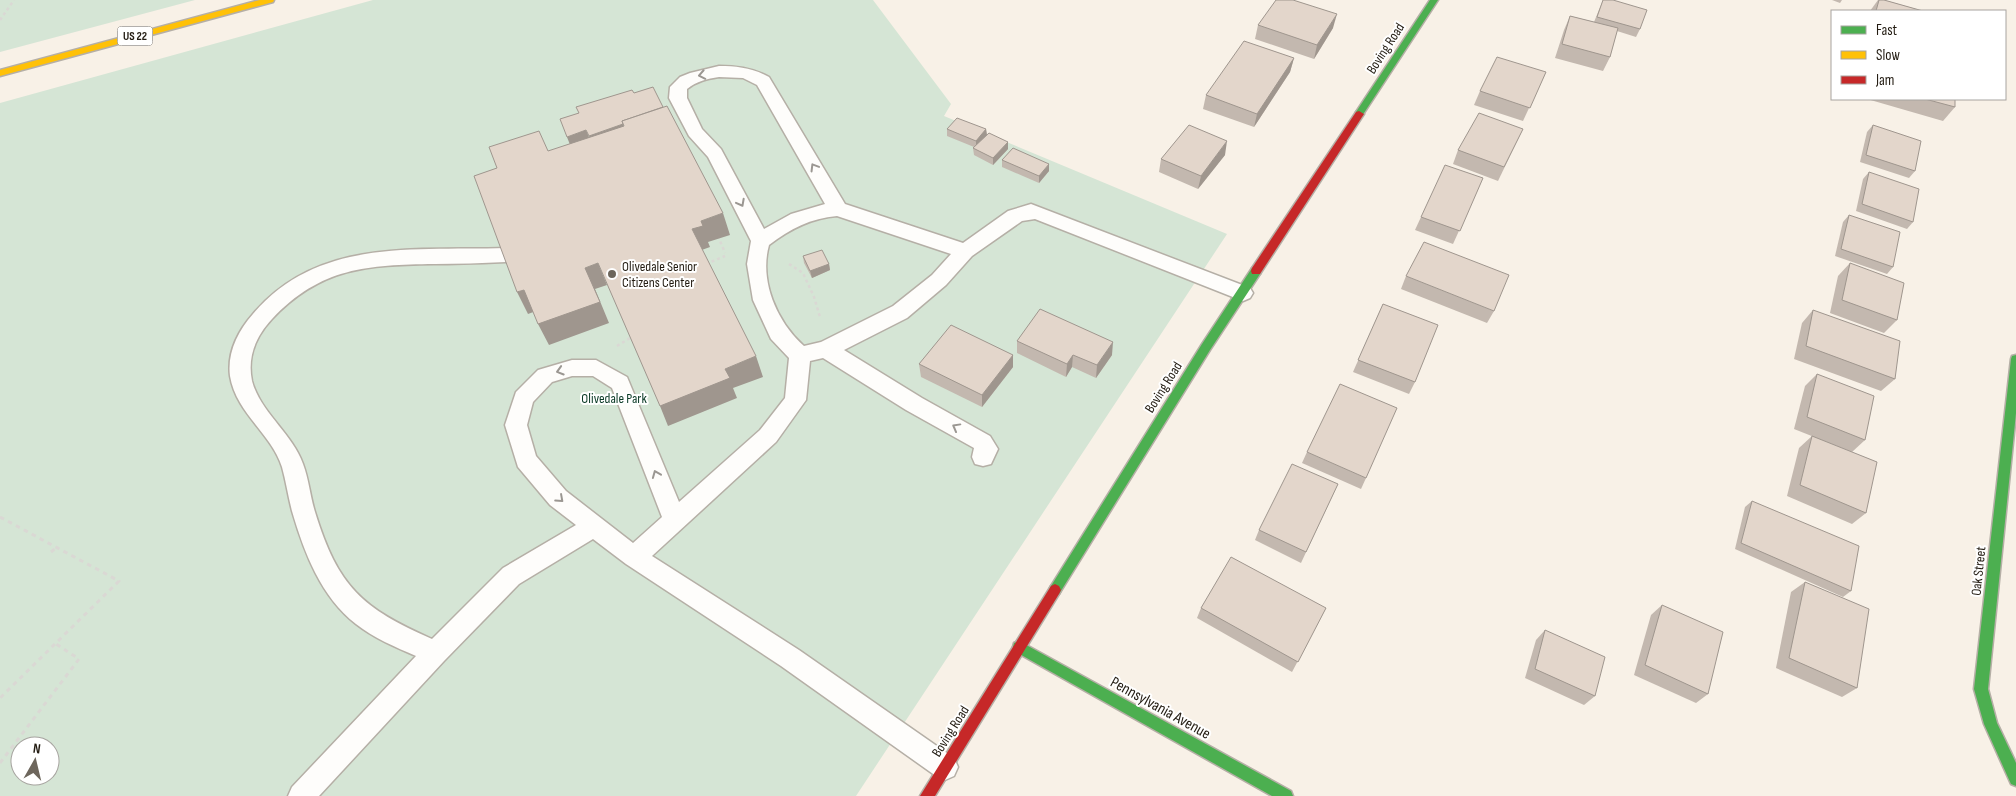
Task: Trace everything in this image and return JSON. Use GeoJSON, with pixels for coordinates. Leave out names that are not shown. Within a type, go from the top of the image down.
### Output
{"type":"FeatureCollection","features":[{"type":"Feature","properties":{"kind":"street","name":"US 22"},"geometry":{"type":"LineString","coordinates":[[0,72],[241,4],[270,0]]}},
{"type":"Feature","properties":{"kind":"street","name":"Boving Road"},"geometry":{"type":"LineString","coordinates":[[927,796],[1201,355],[1243,294],[1434,0]]}},
{"type":"Feature","properties":{"kind":"street","name":"Oak Street"},"geometry":{"type":"LineString","coordinates":[[2016,359],[1981,688],[1994,733],[2016,779]]}},
{"type":"Feature","properties":{"kind":"street","name":"Pennsylvania Avenue"},"geometry":{"type":"LineString","coordinates":[[1020,647],[1286,796]]}},
{"type":"Feature","properties":{"kind":"lane"},"geometry":{"type":"LineString","coordinates":[[759,246],[714,153],[696,135],[678,98],[679,87],[693,76],[723,72],[750,74],[763,81],[838,209]]}},
{"type":"Feature","properties":{"kind":"lane"},"geometry":{"type":"LineString","coordinates":[[800,355],[779,334],[763,300],[755,262],[759,246],[773,232],[807,215],[838,209],[965,251]]}},
{"type":"Feature","properties":{"kind":"lane"},"geometry":{"type":"LineString","coordinates":[[800,355],[826,350],[900,312],[939,280],[965,251],[1015,216],[1031,211],[1243,294]]}},
{"type":"Feature","properties":{"kind":"lane"},"geometry":{"type":"LineString","coordinates":[[435,653],[371,621],[355,609],[342,593],[326,568],[302,509],[290,459],[282,443],[250,403],[242,384],[240,354],[246,338],[269,308],[316,275],[372,258],[506,255]]}},
{"type":"Feature","properties":{"kind":"lane"},"geometry":{"type":"LineString","coordinates":[[826,350],[914,404],[982,442],[987,449],[983,457]]}},
{"type":"Feature","properties":{"kind":"lane"},"geometry":{"type":"LineString","coordinates":[[634,557],[768,436],[795,400],[800,355]]}},
{"type":"Feature","properties":{"kind":"lane"},"geometry":{"type":"LineString","coordinates":[[674,519],[620,383],[596,368],[572,368],[546,376],[524,398],[516,425],[526,460],[558,498],[634,557],[790,658],[945,767]]}},
{"type":"Feature","properties":{"kind":"lane"},"geometry":{"type":"LineString","coordinates":[[301,796],[435,653],[512,576],[595,526]]}},
{"type":"Feature","properties":{"kind":"path"},"geometry":{"type":"LineString","coordinates":[[0,20],[14,0]]}},
{"type":"Feature","properties":{"kind":"path"},"geometry":{"type":"LineString","coordinates":[[716,231],[726,256]]}},
{"type":"Feature","properties":{"kind":"path"},"geometry":{"type":"LineString","coordinates":[[759,246],[803,272],[819,312],[826,350]]}},
{"type":"Feature","properties":{"kind":"path"},"geometry":{"type":"LineString","coordinates":[[803,272],[811,269]]}},
{"type":"Feature","properties":{"kind":"path"},"geometry":{"type":"LineString","coordinates":[[0,517],[119,581],[0,698]]}},
{"type":"Feature","properties":{"kind":"path"},"geometry":{"type":"LineString","coordinates":[[44,548],[49,543]]}},
{"type":"Feature","properties":{"kind":"path"},"geometry":{"type":"LineString","coordinates":[[51,552],[57,547]]}},
{"type":"Feature","properties":{"kind":"path"},"geometry":{"type":"LineString","coordinates":[[0,762],[79,660],[56,644]]}},
{"type":"Feature","properties":{"kind":"green space"},"geometry":{"type":"Polygon","coordinates":[[[0,0],[195,0],[0,52],[0,0]]]}},
{"type":"Feature","properties":{"kind":"green space","name":"Olivedale Park"},"geometry":{"type":"Polygon","coordinates":[[[373,0],[873,0],[951,104],[944,116],[1227,234],[856,796],[0,796],[0,103],[373,0]]]}},
{"type":"Feature","properties":{"kind":"building"},"geometry":{"type":"Polygon","coordinates":[[[1276,0],[1293,0],[1337,14],[1317,45],[1258,25],[1276,0]]]}},
{"type":"Feature","properties":{"kind":"building"},"geometry":{"type":"Polygon","coordinates":[[[1603,0],[1613,0],[1647,10],[1640,29],[1597,17],[1603,0]]]}},
{"type":"Feature","properties":{"kind":"building"},"geometry":{"type":"Polygon","coordinates":[[[1879,0],[1884,0],[1919,10],[1876,10],[1879,0]]]}},
{"type":"Feature","properties":{"kind":"building"},"geometry":{"type":"Polygon","coordinates":[[[1570,16],[1618,28],[1610,57],[1562,44],[1570,16]]]}},
{"type":"Feature","properties":{"kind":"building"},"geometry":{"type":"Polygon","coordinates":[[[1244,41],[1294,58],[1257,114],[1206,95],[1244,41]]]}},
{"type":"Feature","properties":{"kind":"building"},"geometry":{"type":"Polygon","coordinates":[[[1497,57],[1546,72],[1530,108],[1480,91],[1497,57]]]}},
{"type":"Feature","properties":{"kind":"building"},"geometry":{"type":"Polygon","coordinates":[[[653,87],[663,107],[622,121],[623,124],[589,136],[586,130],[567,137],[560,119],[579,113],[576,107],[632,90],[634,93],[653,87]]]}},
{"type":"Feature","properties":{"kind":"building"},"geometry":{"type":"Polygon","coordinates":[[[1929,100],[1955,100],[1955,107],[1929,100]]]}},
{"type":"Feature","properties":{"kind":"building","name":"Olivedale Senior Citizens Center"},"geometry":{"type":"Polygon","coordinates":[[[667,106],[723,213],[701,221],[703,226],[692,229],[756,356],[725,369],[730,378],[660,406],[598,263],[585,268],[600,302],[538,324],[524,290],[517,292],[474,176],[497,168],[489,147],[539,131],[548,151],[624,126],[622,121],[667,106]]]}},
{"type":"Feature","properties":{"kind":"building"},"geometry":{"type":"Polygon","coordinates":[[[1479,113],[1523,129],[1504,167],[1458,150],[1479,113]]]}},
{"type":"Feature","properties":{"kind":"building"},"geometry":{"type":"Polygon","coordinates":[[[957,118],[986,129],[976,141],[947,129],[957,118]]]}},
{"type":"Feature","properties":{"kind":"building"},"geometry":{"type":"Polygon","coordinates":[[[1189,125],[1227,141],[1201,176],[1161,159],[1189,125]]]}},
{"type":"Feature","properties":{"kind":"building"},"geometry":{"type":"Polygon","coordinates":[[[1873,125],[1921,141],[1915,171],[1866,155],[1873,125]]]}},
{"type":"Feature","properties":{"kind":"building"},"geometry":{"type":"Polygon","coordinates":[[[989,133],[1008,142],[993,158],[973,148],[989,133]]]}},
{"type":"Feature","properties":{"kind":"building"},"geometry":{"type":"Polygon","coordinates":[[[1013,148],[1049,164],[1039,176],[1002,160],[1013,148]]]}},
{"type":"Feature","properties":{"kind":"building"},"geometry":{"type":"Polygon","coordinates":[[[1445,165],[1483,178],[1460,231],[1421,217],[1445,165]]]}},
{"type":"Feature","properties":{"kind":"building"},"geometry":{"type":"Polygon","coordinates":[[[1869,172],[1919,189],[1913,222],[1862,204],[1869,172]]]}},
{"type":"Feature","properties":{"kind":"building"},"geometry":{"type":"Polygon","coordinates":[[[1849,215],[1900,232],[1893,267],[1841,249],[1849,215]]]}},
{"type":"Feature","properties":{"kind":"building"},"geometry":{"type":"Polygon","coordinates":[[[1424,242],[1509,275],[1494,311],[1406,276],[1424,242]]]}},
{"type":"Feature","properties":{"kind":"building"},"geometry":{"type":"Polygon","coordinates":[[[822,250],[829,264],[810,271],[803,256],[822,250]]]}},
{"type":"Feature","properties":{"kind":"building"},"geometry":{"type":"Polygon","coordinates":[[[1850,263],[1904,283],[1897,320],[1842,300],[1850,263]]]}},
{"type":"Feature","properties":{"kind":"building"},"geometry":{"type":"Polygon","coordinates":[[[1383,304],[1438,325],[1415,382],[1358,360],[1383,304]]]}},
{"type":"Feature","properties":{"kind":"building"},"geometry":{"type":"Polygon","coordinates":[[[1040,309],[1113,342],[1097,365],[1073,355],[1067,364],[1017,341],[1040,309]]]}},
{"type":"Feature","properties":{"kind":"building"},"geometry":{"type":"Polygon","coordinates":[[[1813,310],[1900,341],[1895,379],[1806,346],[1813,310]]]}},
{"type":"Feature","properties":{"kind":"building"},"geometry":{"type":"Polygon","coordinates":[[[951,325],[1013,355],[982,395],[919,364],[951,325]]]}},
{"type":"Feature","properties":{"kind":"building"},"geometry":{"type":"Polygon","coordinates":[[[1817,374],[1874,396],[1865,440],[1807,417],[1817,374]]]}},
{"type":"Feature","properties":{"kind":"building"},"geometry":{"type":"Polygon","coordinates":[[[1340,384],[1397,408],[1366,478],[1307,452],[1340,384]]]}},
{"type":"Feature","properties":{"kind":"building"},"geometry":{"type":"Polygon","coordinates":[[[1812,436],[1877,462],[1866,513],[1800,485],[1812,436]]]}},
{"type":"Feature","properties":{"kind":"building"},"geometry":{"type":"Polygon","coordinates":[[[1292,464],[1338,484],[1306,552],[1259,530],[1292,464]]]}},
{"type":"Feature","properties":{"kind":"building"},"geometry":{"type":"Polygon","coordinates":[[[1752,501],[1859,546],[1851,591],[1741,543],[1752,501]]]}},
{"type":"Feature","properties":{"kind":"building"},"geometry":{"type":"Polygon","coordinates":[[[1231,557],[1326,608],[1298,662],[1201,608],[1231,557]]]}},
{"type":"Feature","properties":{"kind":"building"},"geometry":{"type":"Polygon","coordinates":[[[1805,582],[1869,609],[1857,688],[1789,658],[1805,582]]]}},
{"type":"Feature","properties":{"kind":"building"},"geometry":{"type":"Polygon","coordinates":[[[1662,605],[1723,632],[1708,694],[1645,665],[1662,605]]]}},
{"type":"Feature","properties":{"kind":"building"},"geometry":{"type":"Polygon","coordinates":[[[1545,630],[1605,657],[1595,696],[1535,669],[1545,630]]]}},
{"type":"Feature","properties":{"kind":"traffic: fast"},"geometry":{"type":"LineString","coordinates":[[1359,114],[1434,0]]}},
{"type":"Feature","properties":{"kind":"traffic: fast"},"geometry":{"type":"LineString","coordinates":[[1055,590],[1206,347],[1256,271]]}},
{"type":"Feature","properties":{"kind":"traffic: fast"},"geometry":{"type":"LineString","coordinates":[[2016,359],[1981,689],[1991,724],[2016,779]]}},
{"type":"Feature","properties":{"kind":"traffic: fast"},"geometry":{"type":"LineString","coordinates":[[1019,647],[1286,796]]}},
{"type":"Feature","properties":{"kind":"traffic: slow"},"geometry":{"type":"LineString","coordinates":[[0,73],[270,0]]}},
{"type":"Feature","properties":{"kind":"traffic: jam"},"geometry":{"type":"LineString","coordinates":[[1256,271],[1359,114]]}},
{"type":"Feature","properties":{"kind":"traffic: jam"},"geometry":{"type":"LineString","coordinates":[[927,796],[1055,590]]}},
{"type":"Feature","properties":{"kind":"place","name":"Olivedale Senior Citizens Center"},"geometry":{"type":"Point","coordinates":[612,274]}}]}
